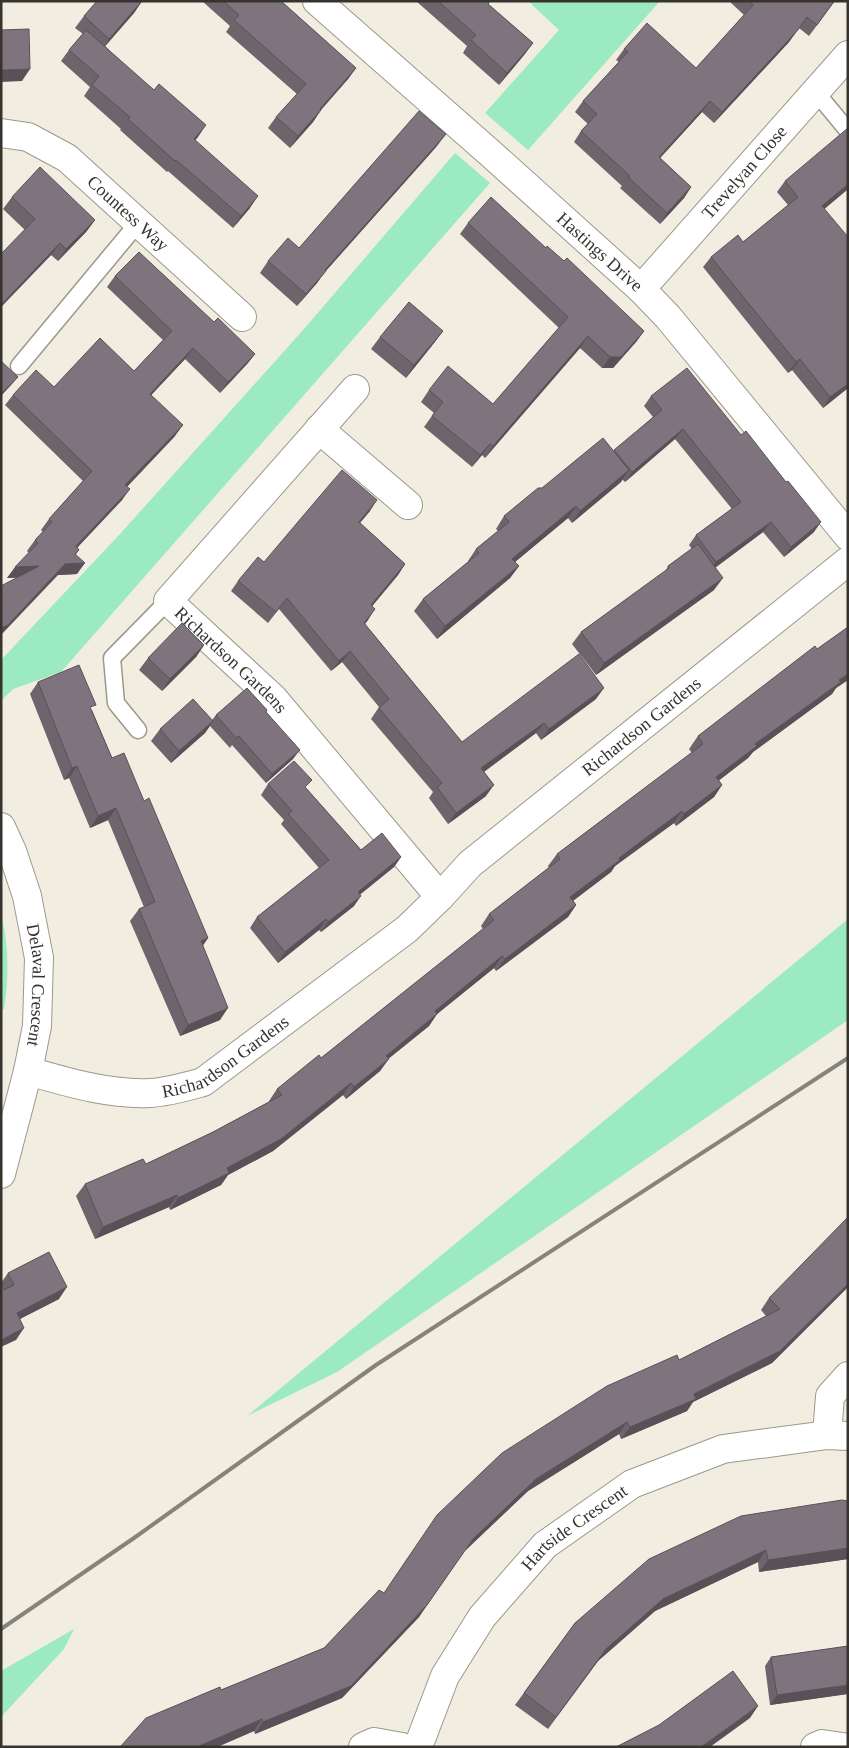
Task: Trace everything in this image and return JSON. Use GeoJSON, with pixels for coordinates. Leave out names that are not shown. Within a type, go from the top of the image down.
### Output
{"type":"FeatureCollection","features":[{"type":"Feature","properties":{"kind":"street","name":"Hastings Drive"},"geometry":{"type":"LineString","coordinates":[[316,1],[490,153],[641,289],[668,317],[848,536]]}},
{"type":"Feature","properties":{"kind":"street","name":"Trevelyan Close"},"geometry":{"type":"LineString","coordinates":[[641,289],[848,54]]}},
{"type":"Feature","properties":{"kind":"street","name":"Countess Way"},"geometry":{"type":"LineString","coordinates":[[1,133],[28,137],[67,158],[242,317]]}},
{"type":"Feature","properties":{"kind":"street","name":"Richardson Gardens"},"geometry":{"type":"LineString","coordinates":[[355,389],[168,601],[273,698],[440,897]]}},
{"type":"Feature","properties":{"kind":"street"},"geometry":{"type":"LineString","coordinates":[[319,429],[408,504]]}},
{"type":"Feature","properties":{"kind":"street","name":"Richardson Gardens"},"geometry":{"type":"LineString","coordinates":[[28,1071],[77,1085],[121,1092],[150,1093],[177,1089],[202,1082],[407,929],[470,864],[848,561]]}},
{"type":"Feature","properties":{"kind":"street","name":"Delaval Crescent"},"geometry":{"type":"LineString","coordinates":[[1,827],[12,851],[27,896],[39,958],[37,1026],[28,1071],[1,1174]]}},
{"type":"Feature","properties":{"kind":"street","name":"Hartside Crescent"},"geometry":{"type":"LineString","coordinates":[[418,1747],[445,1676],[482,1616],[545,1545],[632,1484],[723,1449],[837,1435],[830,1396],[848,1376]]}},
{"type":"Feature","properties":{"kind":"street"},"geometry":{"type":"LineString","coordinates":[[363,1747],[374,1742],[402,1747]]}},
{"type":"Feature","properties":{"kind":"street"},"geometry":{"type":"LineString","coordinates":[[815,1747],[822,1744],[843,1747]]}},
{"type":"Feature","properties":{"kind":"lane"},"geometry":{"type":"LineString","coordinates":[[815,91],[848,132]]}},
{"type":"Feature","properties":{"kind":"lane"},"geometry":{"type":"LineString","coordinates":[[18,366],[138,223]]}},
{"type":"Feature","properties":{"kind":"lane"},"geometry":{"type":"LineString","coordinates":[[138,730],[116,703],[112,658],[168,601]]}},
{"type":"Feature","properties":{"kind":"green space"},"geometry":{"type":"Polygon","coordinates":[[[528,1],[660,1],[528,150],[485,113],[559,30],[528,1]]]}},
{"type":"Feature","properties":{"kind":"green space"},"geometry":{"type":"Polygon","coordinates":[[[455,153],[490,183],[61,672],[13,689],[1,701],[1,660],[120,534],[304,329],[455,153]]]}},
{"type":"Feature","properties":{"kind":"green space"},"geometry":{"type":"Polygon","coordinates":[[[1,914],[6,937],[7,973],[6,997],[4,1009],[1,1010],[1,914]]]}},
{"type":"Feature","properties":{"kind":"green space"},"geometry":{"type":"Polygon","coordinates":[[[848,919],[848,1020],[337,1372],[247,1416],[848,919]]]}},
{"type":"Feature","properties":{"kind":"green space"},"geometry":{"type":"Polygon","coordinates":[[[74,1629],[64,1649],[1,1717],[1,1671],[74,1629]]]}},
{"type":"Feature","properties":{"kind":"building"},"geometry":{"type":"Polygon","coordinates":[[[97,1],[142,1],[109,39],[84,16],[97,1]]]}},
{"type":"Feature","properties":{"kind":"building"},"geometry":{"type":"Polygon","coordinates":[[[223,1],[281,1],[356,68],[298,136],[276,117],[306,84],[234,20],[239,15],[223,1]]]}},
{"type":"Feature","properties":{"kind":"building"},"geometry":{"type":"Polygon","coordinates":[[[438,1],[490,1],[488,4],[533,43],[507,73],[471,40],[476,35],[438,1]]]}},
{"type":"Feature","properties":{"kind":"building"},"geometry":{"type":"Polygon","coordinates":[[[749,1],[834,1],[817,25],[807,17],[797,31],[722,112],[710,101],[659,157],[691,187],[667,213],[581,131],[597,114],[583,101],[628,52],[624,49],[647,23],[696,68],[753,5],[749,1]]]}},
{"type":"Feature","properties":{"kind":"building"},"geometry":{"type":"Polygon","coordinates":[[[29,29],[30,69],[1,70],[1,30],[29,29]]]}},
{"type":"Feature","properties":{"kind":"building"},"geometry":{"type":"Polygon","coordinates":[[[86,30],[154,90],[159,84],[206,125],[194,139],[258,196],[241,216],[175,161],[128,119],[130,117],[92,85],[99,76],[69,50],[86,30]]]}},
{"type":"Feature","properties":{"kind":"building"},"geometry":{"type":"Polygon","coordinates":[[[419,111],[446,134],[325,270],[306,294],[268,261],[288,238],[299,248],[419,111]]]}},
{"type":"Feature","properties":{"kind":"building"},"geometry":{"type":"Polygon","coordinates":[[[848,128],[848,184],[822,206],[848,237],[848,384],[830,397],[800,359],[796,362],[711,257],[738,235],[743,242],[798,197],[785,181],[848,128]]]}},
{"type":"Feature","properties":{"kind":"building"},"geometry":{"type":"Polygon","coordinates":[[[40,167],[95,220],[66,249],[60,243],[2,304],[1,254],[35,219],[12,197],[40,167]]]}},
{"type":"Feature","properties":{"kind":"building"},"geometry":{"type":"Polygon","coordinates":[[[491,197],[546,248],[547,246],[564,261],[567,258],[644,331],[621,357],[610,357],[588,336],[493,446],[490,444],[480,455],[432,416],[443,402],[429,390],[448,366],[493,404],[568,317],[468,223],[491,197]]]}},
{"type":"Feature","properties":{"kind":"building"},"geometry":{"type":"Polygon","coordinates":[[[139,252],[214,322],[218,318],[255,354],[228,382],[193,348],[150,394],[183,425],[125,485],[130,489],[76,546],[79,550],[75,554],[85,563],[65,564],[8,625],[1,628],[1,586],[39,566],[15,567],[38,543],[35,540],[52,522],[49,519],[92,471],[13,395],[36,370],[54,387],[100,338],[134,371],[172,331],[115,276],[139,252]]]}},
{"type":"Feature","properties":{"kind":"building"},"geometry":{"type":"Polygon","coordinates":[[[409,302],[443,331],[414,365],[380,337],[409,302]]]}},
{"type":"Feature","properties":{"kind":"building"},"geometry":{"type":"Polygon","coordinates":[[[1,361],[18,377],[1,394],[1,361]]]}},
{"type":"Feature","properties":{"kind":"building"},"geometry":{"type":"Polygon","coordinates":[[[687,368],[741,435],[746,431],[786,482],[788,481],[821,522],[791,547],[771,522],[716,562],[696,535],[741,502],[683,429],[632,472],[614,450],[662,410],[651,396],[687,368]]]}},
{"type":"Feature","properties":{"kind":"building"},"geometry":{"type":"Polygon","coordinates":[[[603,438],[629,470],[580,511],[576,506],[512,559],[519,566],[445,626],[423,599],[479,553],[476,549],[509,522],[504,516],[538,488],[542,488],[603,438]]]}},
{"type":"Feature","properties":{"kind":"building"},"geometry":{"type":"Polygon","coordinates":[[[342,470],[377,500],[359,522],[405,564],[371,605],[375,609],[364,623],[462,742],[579,654],[604,688],[549,729],[544,723],[481,768],[494,785],[456,813],[437,787],[442,783],[379,708],[389,699],[350,651],[339,661],[287,598],[276,612],[238,581],[258,557],[264,562],[342,470]]]}},
{"type":"Feature","properties":{"kind":"building"},"geometry":{"type":"Polygon","coordinates":[[[698,544],[723,578],[604,663],[581,632],[669,568],[668,566],[698,544]]]}},
{"type":"Feature","properties":{"kind":"building"},"geometry":{"type":"Polygon","coordinates":[[[182,623],[204,645],[170,679],[148,658],[182,623]]]}},
{"type":"Feature","properties":{"kind":"building"},"geometry":{"type":"Polygon","coordinates":[[[848,627],[848,674],[839,680],[841,682],[755,744],[757,746],[716,777],[722,785],[684,814],[682,811],[570,897],[576,905],[505,959],[502,956],[435,1011],[437,1014],[386,1056],[389,1059],[354,1087],[351,1083],[281,1139],[227,1168],[229,1173],[178,1198],[177,1195],[103,1227],[85,1184],[143,1159],[146,1164],[213,1132],[282,1095],[277,1089],[319,1055],[321,1058],[494,920],[489,914],[560,859],[557,854],[703,744],[698,736],[815,646],[817,649],[848,627]]]}},
{"type":"Feature","properties":{"kind":"building"},"geometry":{"type":"Polygon","coordinates":[[[79,665],[96,705],[90,707],[112,758],[124,753],[144,801],[149,798],[208,938],[201,941],[228,1008],[188,1025],[139,909],[155,902],[116,808],[98,816],[77,766],[72,768],[38,682],[79,665]]]}},
{"type":"Feature","properties":{"kind":"building"},"geometry":{"type":"Polygon","coordinates":[[[247,688],[300,750],[272,774],[239,736],[236,738],[216,715],[247,688]]]}},
{"type":"Feature","properties":{"kind":"building"},"geometry":{"type":"Polygon","coordinates":[[[193,699],[213,721],[179,751],[160,729],[193,699]]]}},
{"type":"Feature","properties":{"kind":"building"},"geometry":{"type":"Polygon","coordinates":[[[294,761],[312,780],[305,787],[361,850],[382,833],[401,857],[358,892],[361,896],[328,922],[326,919],[285,952],[257,917],[329,860],[288,814],[292,811],[268,784],[294,761]]]}},
{"type":"Feature","properties":{"kind":"building"},"geometry":{"type":"Polygon","coordinates":[[[848,1217],[848,1284],[780,1351],[694,1394],[696,1399],[630,1427],[627,1422],[536,1479],[473,1539],[427,1605],[351,1686],[263,1722],[262,1719],[197,1747],[120,1747],[146,1718],[220,1687],[221,1690],[324,1648],[379,1590],[384,1593],[437,1515],[502,1453],[607,1386],[677,1355],[679,1360],[780,1309],[769,1298],[848,1217]]]}},
{"type":"Feature","properties":{"kind":"building"},"geometry":{"type":"Polygon","coordinates":[[[49,1252],[67,1287],[17,1313],[24,1328],[1,1340],[1,1291],[14,1285],[8,1273],[49,1252]]]}},
{"type":"Feature","properties":{"kind":"building"},"geometry":{"type":"Polygon","coordinates":[[[842,1500],[848,1501],[848,1548],[768,1560],[766,1550],[663,1599],[606,1649],[556,1717],[524,1693],[575,1623],[649,1559],[741,1516],[842,1500]]]}},
{"type":"Feature","properties":{"kind":"building"},"geometry":{"type":"Polygon","coordinates":[[[848,1646],[848,1685],[777,1695],[771,1657],[848,1646]]]}},
{"type":"Feature","properties":{"kind":"building"},"geometry":{"type":"Polygon","coordinates":[[[733,1671],[758,1706],[701,1747],[616,1747],[659,1725],[733,1671]]]}},
{"type":"Feature","properties":{"kind":"railway"},"geometry":{"type":"LineString","coordinates":[[1,1629],[134,1538],[376,1365],[848,1058]]}}]}
